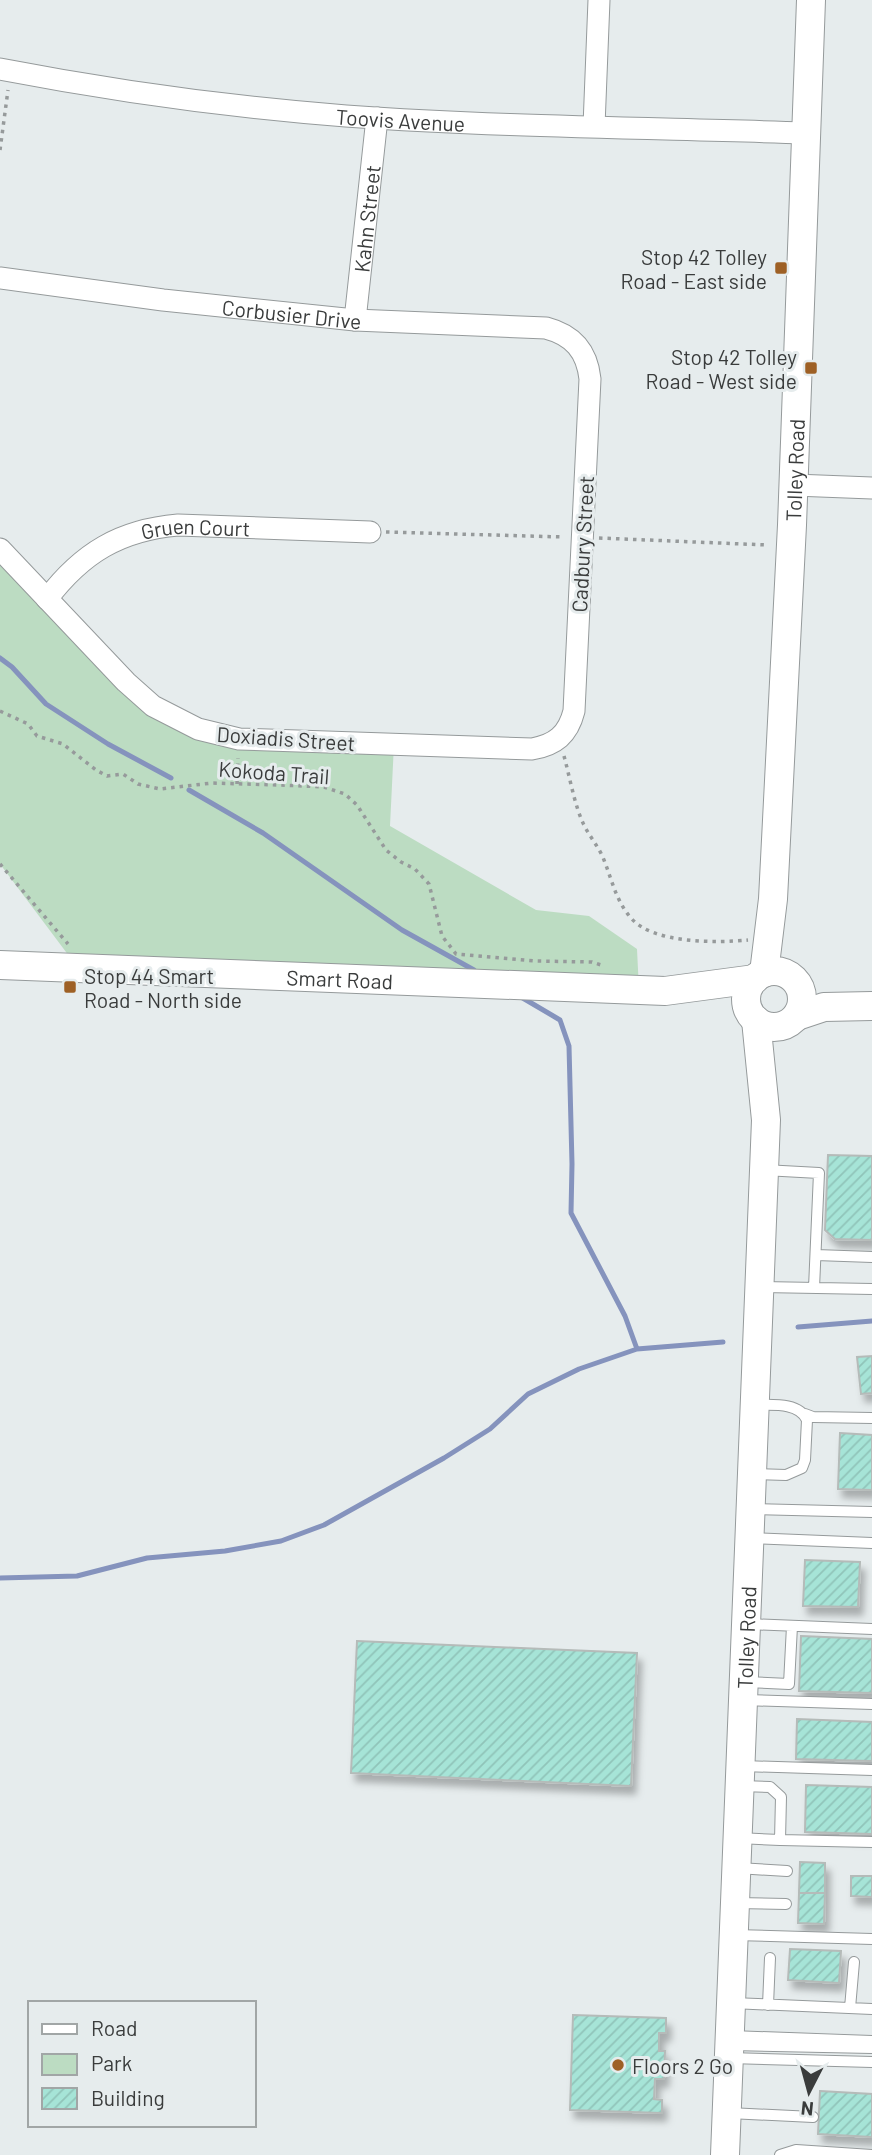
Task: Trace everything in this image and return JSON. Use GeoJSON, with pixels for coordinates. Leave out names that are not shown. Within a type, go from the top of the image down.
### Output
{"type":"FeatureCollection","features":[{"type":"Feature","properties":{"kind":"main road","name":"Tolley Road"},"geometry":{"type":"LineString","coordinates":[[776,978],[773,899],[794,485],[811,0]]}},
{"type":"Feature","properties":{"kind":"main road","name":"Smart Road"},"geometry":{"type":"LineString","coordinates":[[0,965],[680,990],[776,978],[872,991]]}},
{"type":"Feature","properties":{"kind":"main road"},"geometry":{"type":"LineString","coordinates":[[794,1019],[802,1006],[776,978],[750,986],[747,1003],[753,1016],[764,1025],[774,1027],[794,1019],[824,1007],[872,1006]]}},
{"type":"Feature","properties":{"kind":"main road","name":"Smart Road"},"geometry":{"type":"LineString","coordinates":[[680,990],[753,1016]]}},
{"type":"Feature","properties":{"kind":"main road","name":"Tolley Road"},"geometry":{"type":"LineString","coordinates":[[724,2155],[766,1120],[753,1016]]}},
{"type":"Feature","properties":{"kind":"main road","name":"Tolley Road"},"geometry":{"type":"LineString","coordinates":[[766,1120],[780,1053],[794,1019]]}},
{"type":"Feature","properties":{"kind":"street"},"geometry":{"type":"LineString","coordinates":[[594,126],[599,0]]}},
{"type":"Feature","properties":{"kind":"street","name":"Toovis Avenue"},"geometry":{"type":"LineString","coordinates":[[5,70],[129,92],[259,108],[377,118],[806,133]]}},
{"type":"Feature","properties":{"kind":"street","name":"Kahn Street"},"geometry":{"type":"LineString","coordinates":[[355,320],[377,118]]}},
{"type":"Feature","properties":{"kind":"street","name":"Corbusier Drive"},"geometry":{"type":"LineString","coordinates":[[0,278],[163,300],[355,320],[546,328],[560,332],[579,346]]}},
{"type":"Feature","properties":{"kind":"street","name":"Cadbury Street"},"geometry":{"type":"LineString","coordinates":[[559,740],[571,725],[574,711],[590,379],[589,366],[579,346]]}},
{"type":"Feature","properties":{"kind":"street"},"geometry":{"type":"LineString","coordinates":[[794,485],[872,488]]}},
{"type":"Feature","properties":{"kind":"street","name":"Gruen Court"},"geometry":{"type":"LineString","coordinates":[[47,599],[64,577],[101,548],[134,533],[160,526],[370,532]]}},
{"type":"Feature","properties":{"kind":"street","name":"Doxiadis Street"},"geometry":{"type":"LineString","coordinates":[[0,549],[126,682],[153,706],[198,729],[239,739],[532,749],[548,746],[559,740]]}},
{"type":"Feature","properties":{"kind":"lane"},"geometry":{"type":"LineString","coordinates":[[764,1170],[819,1173],[814,1288]]}},
{"type":"Feature","properties":{"kind":"lane"},"geometry":{"type":"LineString","coordinates":[[816,1255],[872,1258]]}},
{"type":"Feature","properties":{"kind":"lane"},"geometry":{"type":"LineString","coordinates":[[760,1287],[872,1289]]}},
{"type":"Feature","properties":{"kind":"lane"},"geometry":{"type":"LineString","coordinates":[[755,1405],[786,1406],[813,1417],[872,1418]]}},
{"type":"Feature","properties":{"kind":"lane"},"geometry":{"type":"LineString","coordinates":[[752,1474],[786,1475],[802,1468],[805,1460],[805,1414]]}},
{"type":"Feature","properties":{"kind":"lane"},"geometry":{"type":"LineString","coordinates":[[751,1509],[872,1513]]}},
{"type":"Feature","properties":{"kind":"lane"},"geometry":{"type":"LineString","coordinates":[[750,1538],[872,1543]]}},
{"type":"Feature","properties":{"kind":"lane"},"geometry":{"type":"LineString","coordinates":[[747,1624],[872,1629]]}},
{"type":"Feature","properties":{"kind":"lane"},"geometry":{"type":"LineString","coordinates":[[744,1691],[789,1684],[792,1626]]}},
{"type":"Feature","properties":{"kind":"lane"},"geometry":{"type":"LineString","coordinates":[[744,1691],[872,1704]]}},
{"type":"Feature","properties":{"kind":"lane"},"geometry":{"type":"LineString","coordinates":[[741,1776],[872,1770]]}},
{"type":"Feature","properties":{"kind":"lane"},"geometry":{"type":"LineString","coordinates":[[741,1776],[770,1787],[781,1797],[780,1840]]}},
{"type":"Feature","properties":{"kind":"lane"},"geometry":{"type":"LineString","coordinates":[[738,1838],[872,1842]]}},
{"type":"Feature","properties":{"kind":"lane"},"geometry":{"type":"LineString","coordinates":[[737,1868],[787,1871]]}},
{"type":"Feature","properties":{"kind":"lane"},"geometry":{"type":"LineString","coordinates":[[736,1903],[786,1904]]}},
{"type":"Feature","properties":{"kind":"lane"},"geometry":{"type":"LineString","coordinates":[[734,1935],[872,1939]]}},
{"type":"Feature","properties":{"kind":"lane"},"geometry":{"type":"LineString","coordinates":[[768,2004],[770,1958]]}},
{"type":"Feature","properties":{"kind":"lane"},"geometry":{"type":"LineString","coordinates":[[850,2008],[853,1962]]}},
{"type":"Feature","properties":{"kind":"lane"},"geometry":{"type":"LineString","coordinates":[[732,2003],[872,2009]]}},
{"type":"Feature","properties":{"kind":"lane"},"geometry":{"type":"LineString","coordinates":[[730,2046],[872,2041]]}},
{"type":"Feature","properties":{"kind":"lane"},"geometry":{"type":"LineString","coordinates":[[730,2046],[872,2048]]}},
{"type":"Feature","properties":{"kind":"lane"},"geometry":{"type":"LineString","coordinates":[[730,2046],[872,2062]]}},
{"type":"Feature","properties":{"kind":"lane"},"geometry":{"type":"LineString","coordinates":[[726,2112],[813,2117]]}},
{"type":"Feature","properties":{"kind":"lane"},"geometry":{"type":"LineString","coordinates":[[779,2155],[796,2150],[872,2155]]}},
{"type":"Feature","properties":{"kind":"path"},"geometry":{"type":"LineString","coordinates":[[0,150],[5,70]]}},
{"type":"Feature","properties":{"kind":"path","name":"Kokoda Trail"},"geometry":{"type":"LineString","coordinates":[[0,711],[28,724],[37,736],[63,744],[107,776],[123,774],[138,784],[160,789],[237,784],[324,787],[345,794],[357,805],[386,850],[415,869],[429,884],[442,936],[456,954],[535,961],[592,962],[605,967]]}},
{"type":"Feature","properties":{"kind":"path"},"geometry":{"type":"LineString","coordinates":[[237,784],[239,739]]}},
{"type":"Feature","properties":{"kind":"path"},"geometry":{"type":"LineString","coordinates":[[559,740],[582,821],[604,858],[616,896],[631,919],[648,932],[680,938],[724,942],[754,939]]}},
{"type":"Feature","properties":{"kind":"path"},"geometry":{"type":"LineString","coordinates":[[0,864],[68,944]]}},
{"type":"Feature","properties":{"kind":"green space"},"geometry":{"type":"Polygon","coordinates":[[[0,549],[137,692],[212,733],[394,744],[390,826],[536,910],[589,916],[637,949],[639,990],[78,968],[0,864],[0,549]]]}},
{"type":"Feature","properties":{"kind":"building"},"geometry":{"type":"Polygon","coordinates":[[[828,1155],[872,1156],[872,1240],[835,1239],[825,1230],[828,1155]]]}},
{"type":"Feature","properties":{"kind":"building"},"geometry":{"type":"Polygon","coordinates":[[[872,1356],[872,1393],[861,1394],[857,1357],[872,1356]]]}},
{"type":"Feature","properties":{"kind":"building"},"geometry":{"type":"Polygon","coordinates":[[[840,1433],[872,1435],[872,1490],[838,1489],[840,1433]]]}},
{"type":"Feature","properties":{"kind":"building"},"geometry":{"type":"Polygon","coordinates":[[[805,1560],[860,1562],[858,1607],[803,1606],[805,1560]]]}},
{"type":"Feature","properties":{"kind":"building"},"geometry":{"type":"Polygon","coordinates":[[[801,1636],[872,1639],[872,1693],[799,1691],[801,1636]]]}},
{"type":"Feature","properties":{"kind":"building"},"geometry":{"type":"Polygon","coordinates":[[[357,1641],[637,1653],[631,1786],[351,1773],[357,1641]]]}},
{"type":"Feature","properties":{"kind":"building"},"geometry":{"type":"Polygon","coordinates":[[[797,1719],[872,1722],[872,1761],[796,1759],[797,1719]]]}},
{"type":"Feature","properties":{"kind":"building"},"geometry":{"type":"Polygon","coordinates":[[[806,1785],[872,1787],[872,1834],[805,1832],[806,1785]]]}},
{"type":"Feature","properties":{"kind":"building"},"geometry":{"type":"Polygon","coordinates":[[[800,1862],[825,1863],[825,1893],[799,1893],[800,1862]]]}},
{"type":"Feature","properties":{"kind":"building"},"geometry":{"type":"Polygon","coordinates":[[[851,1876],[872,1876],[872,1897],[851,1896],[851,1876]]]}},
{"type":"Feature","properties":{"kind":"building"},"geometry":{"type":"Polygon","coordinates":[[[799,1893],[825,1893],[824,1924],[798,1923],[799,1893]]]}},
{"type":"Feature","properties":{"kind":"building"},"geometry":{"type":"Polygon","coordinates":[[[790,1949],[841,1951],[839,1983],[788,1980],[790,1949]]]}},
{"type":"Feature","properties":{"kind":"building","name":"Floors 2 Go"},"geometry":{"type":"Polygon","coordinates":[[[573,2015],[666,2018],[666,2033],[659,2033],[659,2051],[665,2051],[664,2079],[655,2079],[654,2099],[662,2100],[662,2113],[570,2110],[573,2015]]]}},
{"type":"Feature","properties":{"kind":"building"},"geometry":{"type":"Polygon","coordinates":[[[820,2091],[872,2094],[872,2137],[818,2134],[820,2091]]]}},
{"type":"Feature","properties":{"kind":"waterway"},"geometry":{"type":"LineString","coordinates":[[0,658],[12,667],[46,704],[108,744],[171,778]]}},
{"type":"Feature","properties":{"kind":"waterway"},"geometry":{"type":"LineString","coordinates":[[189,790],[263,833],[402,930],[474,970]]}},
{"type":"Feature","properties":{"kind":"waterway"},"geometry":{"type":"LineString","coordinates":[[521,997],[560,1020],[569,1046],[571,1213],[625,1316],[637,1349]]}},
{"type":"Feature","properties":{"kind":"waterway"},"geometry":{"type":"LineString","coordinates":[[798,1327],[872,1321]]}},
{"type":"Feature","properties":{"kind":"waterway"},"geometry":{"type":"LineString","coordinates":[[0,1578],[77,1576],[147,1558],[225,1551],[281,1541],[324,1525],[444,1458],[490,1429],[528,1394],[579,1369],[637,1349],[723,1342]]}},
{"type":"Feature","properties":{"kind":"place","name":"Stop 42 Tolley Road - East side"},"geometry":{"type":"Point","coordinates":[781,268]}},
{"type":"Feature","properties":{"kind":"place","name":"Stop 42 Tolley Road - West side"},"geometry":{"type":"Point","coordinates":[811,368]}},
{"type":"Feature","properties":{"kind":"place","name":"Stop 44 Smart Road - North side"},"geometry":{"type":"Point","coordinates":[70,987]}},
{"type":"Feature","properties":{"kind":"place","name":"Floors 2 Go"},"geometry":{"type":"Point","coordinates":[618,2065]}}]}
